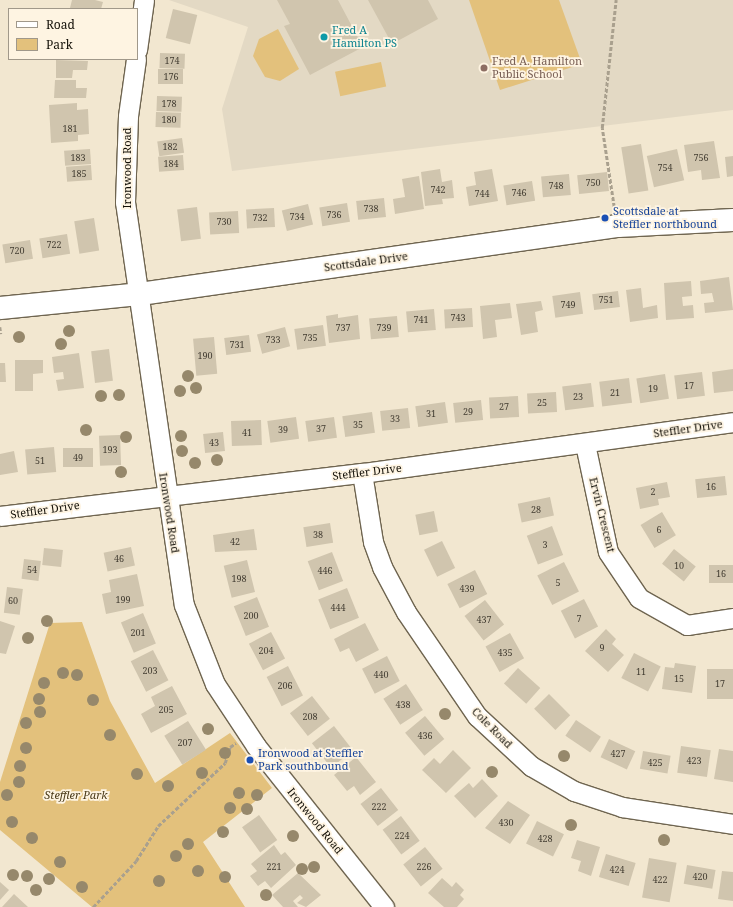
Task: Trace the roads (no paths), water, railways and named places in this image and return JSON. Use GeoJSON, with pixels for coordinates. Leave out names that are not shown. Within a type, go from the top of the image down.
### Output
{"type":"FeatureCollection","features":[{"type":"Feature","properties":{"kind":"street"},"geometry":{"type":"LineString","coordinates":[[138,43],[144,0]]}},
{"type":"Feature","properties":{"kind":"street","name":"Ironwood Road"},"geometry":{"type":"LineString","coordinates":[[136,60],[128,116],[125,202],[140,294],[166,496],[184,605],[215,684],[256,746],[384,907]]}},
{"type":"Feature","properties":{"kind":"street","name":"Scottsdale Drive"},"geometry":{"type":"LineString","coordinates":[[0,308],[140,294],[618,226],[733,220]]}},
{"type":"Feature","properties":{"kind":"street","name":"Steffler Drive"},"geometry":{"type":"LineString","coordinates":[[0,516],[362,473],[585,444],[733,422]]}},
{"type":"Feature","properties":{"kind":"street","name":"Ervin Crescent"},"geometry":{"type":"LineString","coordinates":[[585,444],[608,552],[639,598],[687,625],[733,618]]}},
{"type":"Feature","properties":{"kind":"street","name":"Cole Road"},"geometry":{"type":"LineString","coordinates":[[362,473],[373,542],[387,579],[477,716],[531,766],[574,791],[622,806],[733,824]]}},
{"type":"Feature","properties":{"kind":"place","name":"Fred A Hamilton PS"},"geometry":{"type":"Point","coordinates":[324,37]}},
{"type":"Feature","properties":{"kind":"place","name":"Fred A. Hamilton Public School"},"geometry":{"type":"Point","coordinates":[484,68]}},
{"type":"Feature","properties":{"kind":"place","name":"Scottsdale at Steffler northbound"},"geometry":{"type":"Point","coordinates":[605,218]}},
{"type":"Feature","properties":{"kind":"place","name":"Ironwood at Steffler Park southbound"},"geometry":{"type":"Point","coordinates":[250,760]}},
{"type":"Feature","properties":{"kind":"park label","name":"Steffler Park"},"geometry":{"type":"Point","coordinates":[76,795]}}]}
